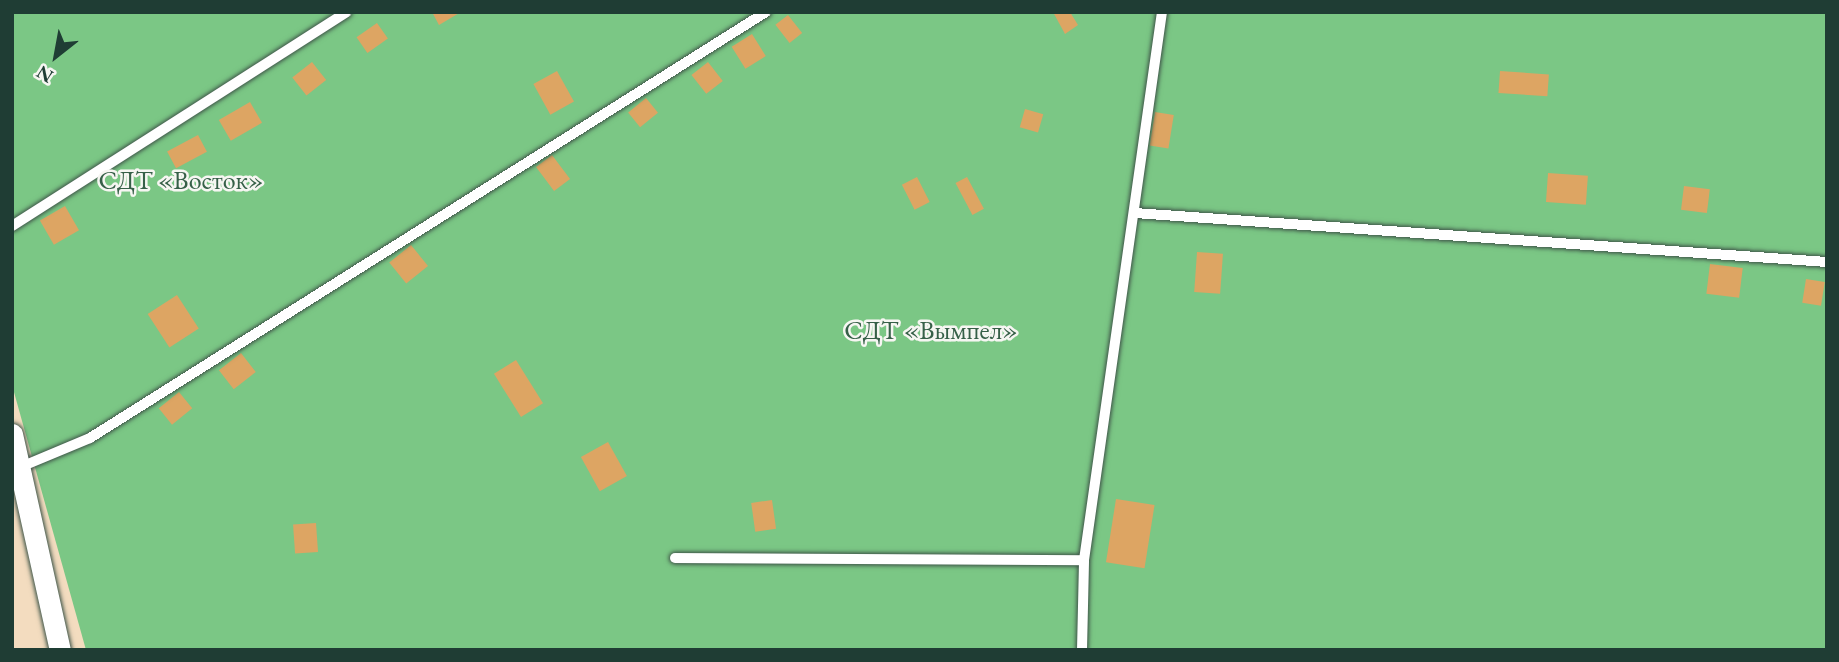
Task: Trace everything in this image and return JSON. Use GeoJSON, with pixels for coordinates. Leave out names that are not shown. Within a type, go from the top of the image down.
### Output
{"type":"FeatureCollection","features":[{"type":"Feature","properties":{"kind":"street"},"geometry":{"type":"LineString","coordinates":[[12,434],[23,466],[60,650]]}},
{"type":"Feature","properties":{"kind":"lane"},"geometry":{"type":"LineString","coordinates":[[12,226],[346,12]]}},
{"type":"Feature","properties":{"kind":"lane"},"geometry":{"type":"LineString","coordinates":[[23,466],[90,438],[766,12]]}},
{"type":"Feature","properties":{"kind":"lane"},"geometry":{"type":"LineString","coordinates":[[1082,650],[1084,559],[1162,12]]}},
{"type":"Feature","properties":{"kind":"lane"},"geometry":{"type":"LineString","coordinates":[[1135,213],[1827,262]]}},
{"type":"Feature","properties":{"kind":"lane"},"geometry":{"type":"LineString","coordinates":[[675,558],[1084,559]]}},
{"type":"Feature","properties":{"kind":"green space","name":"СДТ «Вымпел»"},"geometry":{"type":"Polygon","coordinates":[[[12,12],[1827,12],[1827,650],[86,650],[12,385],[12,12]]]}},
{"type":"Feature","properties":{"kind":"building"},"geometry":{"type":"Polygon","coordinates":[[[432,12],[461,12],[439,25],[432,12]]]}},
{"type":"Feature","properties":{"kind":"building"},"geometry":{"type":"Polygon","coordinates":[[[1053,12],[1070,12],[1078,25],[1065,34],[1053,12]]]}},
{"type":"Feature","properties":{"kind":"building"},"geometry":{"type":"Polygon","coordinates":[[[788,15],[802,33],[790,43],[775,25],[788,15]]]}},
{"type":"Feature","properties":{"kind":"building"},"geometry":{"type":"Polygon","coordinates":[[[377,23],[388,39],[367,53],[357,37],[377,23]]]}},
{"type":"Feature","properties":{"kind":"building"},"geometry":{"type":"Polygon","coordinates":[[[752,34],[766,56],[745,69],[732,47],[752,34]]]}},
{"type":"Feature","properties":{"kind":"building"},"geometry":{"type":"Polygon","coordinates":[[[312,62],[326,80],[306,96],[292,77],[312,62]]]}},
{"type":"Feature","properties":{"kind":"building"},"geometry":{"type":"Polygon","coordinates":[[[708,62],[723,81],[706,94],[691,75],[708,62]]]}},
{"type":"Feature","properties":{"kind":"building"},"geometry":{"type":"Polygon","coordinates":[[[557,71],[574,102],[550,115],[533,84],[557,71]]]}},
{"type":"Feature","properties":{"kind":"building"},"geometry":{"type":"Polygon","coordinates":[[[1500,71],[1549,74],[1547,96],[1498,93],[1500,71]]]}},
{"type":"Feature","properties":{"kind":"building"},"geometry":{"type":"Polygon","coordinates":[[[646,98],[658,113],[640,127],[628,112],[646,98]]]}},
{"type":"Feature","properties":{"kind":"building"},"geometry":{"type":"Polygon","coordinates":[[[250,102],[262,123],[231,141],[219,120],[250,102]]]}},
{"type":"Feature","properties":{"kind":"building"},"geometry":{"type":"Polygon","coordinates":[[[1025,109],[1043,114],[1038,133],[1020,127],[1025,109]]]}},
{"type":"Feature","properties":{"kind":"building"},"geometry":{"type":"Polygon","coordinates":[[[1155,112],[1174,115],[1168,149],[1150,146],[1155,112]]]}},
{"type":"Feature","properties":{"kind":"building"},"geometry":{"type":"Polygon","coordinates":[[[198,135],[207,152],[176,168],[167,151],[198,135]]]}},
{"type":"Feature","properties":{"kind":"building"},"geometry":{"type":"Polygon","coordinates":[[[552,155],[570,179],[554,191],[536,167],[552,155]]]}},
{"type":"Feature","properties":{"kind":"building"},"geometry":{"type":"Polygon","coordinates":[[[1548,173],[1588,176],[1586,205],[1546,202],[1548,173]]]}},
{"type":"Feature","properties":{"kind":"building"},"geometry":{"type":"Polygon","coordinates":[[[917,177],[930,202],[915,210],[902,185],[917,177]]]}},
{"type":"Feature","properties":{"kind":"building"},"geometry":{"type":"Polygon","coordinates":[[[967,177],[984,209],[972,215],[956,183],[967,177]]]}},
{"type":"Feature","properties":{"kind":"building"},"geometry":{"type":"Polygon","coordinates":[[[1684,186],[1710,189],[1707,213],[1681,210],[1684,186]]]}},
{"type":"Feature","properties":{"kind":"building"},"geometry":{"type":"Polygon","coordinates":[[[65,206],[79,230],[54,245],[40,220],[65,206]]]}},
{"type":"Feature","properties":{"kind":"building"},"geometry":{"type":"Polygon","coordinates":[[[411,245],[428,266],[406,284],[389,263],[411,245]]]}},
{"type":"Feature","properties":{"kind":"building"},"geometry":{"type":"Polygon","coordinates":[[[1197,252],[1223,254],[1220,294],[1194,292],[1197,252]]]}},
{"type":"Feature","properties":{"kind":"building"},"geometry":{"type":"Polygon","coordinates":[[[1710,264],[1743,268],[1739,298],[1706,294],[1710,264]]]}},
{"type":"Feature","properties":{"kind":"building"},"geometry":{"type":"Polygon","coordinates":[[[1806,279],[1825,282],[1821,306],[1802,303],[1806,279]]]}},
{"type":"Feature","properties":{"kind":"building"},"geometry":{"type":"Polygon","coordinates":[[[177,295],[199,329],[169,348],[148,314],[177,295]]]}},
{"type":"Feature","properties":{"kind":"building"},"geometry":{"type":"Polygon","coordinates":[[[241,353],[256,372],[234,389],[219,370],[241,353]]]}},
{"type":"Feature","properties":{"kind":"building"},"geometry":{"type":"Polygon","coordinates":[[[516,360],[543,403],[521,417],[494,374],[516,360]]]}},
{"type":"Feature","properties":{"kind":"building"},"geometry":{"type":"Polygon","coordinates":[[[179,392],[192,408],[172,425],[159,408],[179,392]]]}},
{"type":"Feature","properties":{"kind":"building"},"geometry":{"type":"Polygon","coordinates":[[[608,442],[627,476],[600,491],[581,457],[608,442]]]}},
{"type":"Feature","properties":{"kind":"building"},"geometry":{"type":"Polygon","coordinates":[[[1116,499],[1155,505],[1145,568],[1106,562],[1116,499]]]}},
{"type":"Feature","properties":{"kind":"building"},"geometry":{"type":"Polygon","coordinates":[[[772,500],[776,529],[755,532],[751,503],[772,500]]]}},
{"type":"Feature","properties":{"kind":"building"},"geometry":{"type":"Polygon","coordinates":[[[316,523],[318,552],[295,554],[293,525],[316,523]]]}},
{"type":"Feature","properties":{"kind":"park label","name":"СДТ «Восток»"},"geometry":{"type":"Point","coordinates":[181,181]}}]}
